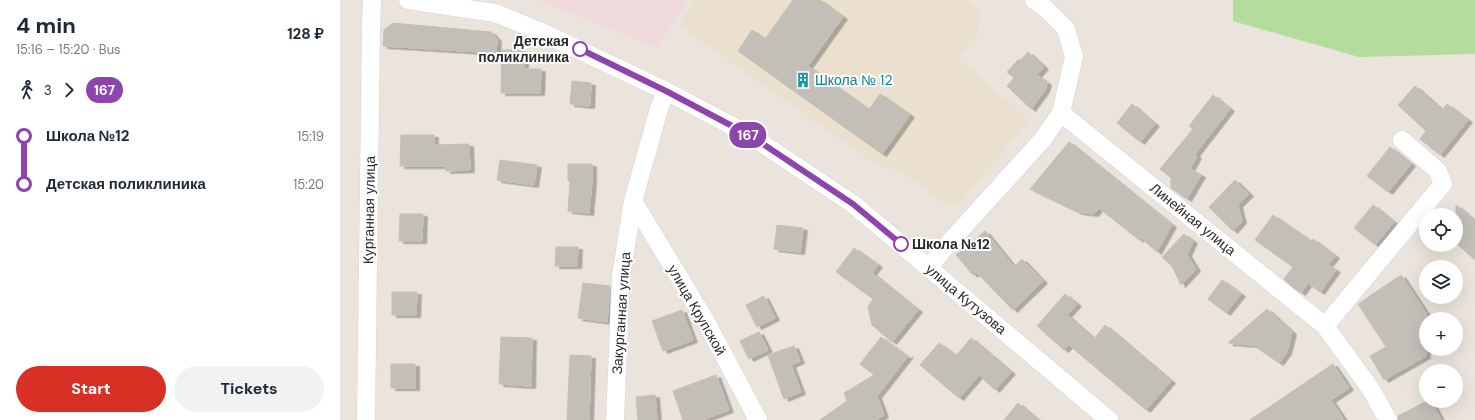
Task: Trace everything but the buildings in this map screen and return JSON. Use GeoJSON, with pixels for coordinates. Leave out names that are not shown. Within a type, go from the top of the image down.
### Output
{"type":"FeatureCollection","features":[{"type":"Feature","properties":{"kind":"street","name":"Курганная улица"},"geometry":{"type":"LineString","coordinates":[[366,420],[372,0]]}},
{"type":"Feature","properties":{"kind":"street","name":"улица Кутузова"},"geometry":{"type":"LineString","coordinates":[[408,0],[495,13],[552,36],[666,91],[751,136],[853,204],[1109,420]]}},
{"type":"Feature","properties":{"kind":"street"},"geometry":{"type":"LineString","coordinates":[[929,267],[1043,139],[1061,113],[1074,57],[1066,29],[1045,8],[1034,0]]}},
{"type":"Feature","properties":{"kind":"street","name":"Закурганная улица"},"geometry":{"type":"LineString","coordinates":[[615,420],[621,276],[633,201],[659,109],[666,91]]}},
{"type":"Feature","properties":{"kind":"street","name":"Линейная улица"},"geometry":{"type":"LineString","coordinates":[[1061,113],[1325,326],[1370,388],[1388,420]]}},
{"type":"Feature","properties":{"kind":"street"},"geometry":{"type":"LineString","coordinates":[[1325,326],[1443,184],[1438,171],[1402,140]]}},
{"type":"Feature","properties":{"kind":"street","name":"улица Крупской"},"geometry":{"type":"LineString","coordinates":[[633,201],[705,320],[758,420]]}},
{"type":"Feature","properties":{"kind":"shaded area"},"geometry":{"type":"Polygon","coordinates":[[[538,0],[688,0],[656,48],[538,0]]]}},
{"type":"Feature","properties":{"kind":"shaded area","name":"Школа №12"},"geometry":{"type":"Polygon","coordinates":[[[696,0],[969,0],[980,12],[977,35],[958,58],[1029,120],[957,206],[944,204],[899,169],[881,168],[679,25],[696,0]]]}},
{"type":"Feature","properties":{"kind":"green space"},"geometry":{"type":"Polygon","coordinates":[[[1233,0],[1475,0],[1475,54],[1359,57],[1233,21],[1233,0]]]}},
{"type":"Feature","properties":{"kind":"bus line","name":"167"},"geometry":{"type":"LineString","coordinates":[[580,49],[666,91],[751,136],[853,204],[901,244]]}},
{"type":"Feature","properties":{"kind":"place","name":"Детская поликлиника"},"geometry":{"type":"Point","coordinates":[580,49]}},
{"type":"Feature","properties":{"kind":"place","name":"Школа № 12"},"geometry":{"type":"Point","coordinates":[803,80]}},
{"type":"Feature","properties":{"kind":"place","name":"Школа №12"},"geometry":{"type":"Point","coordinates":[901,244]}}]}
